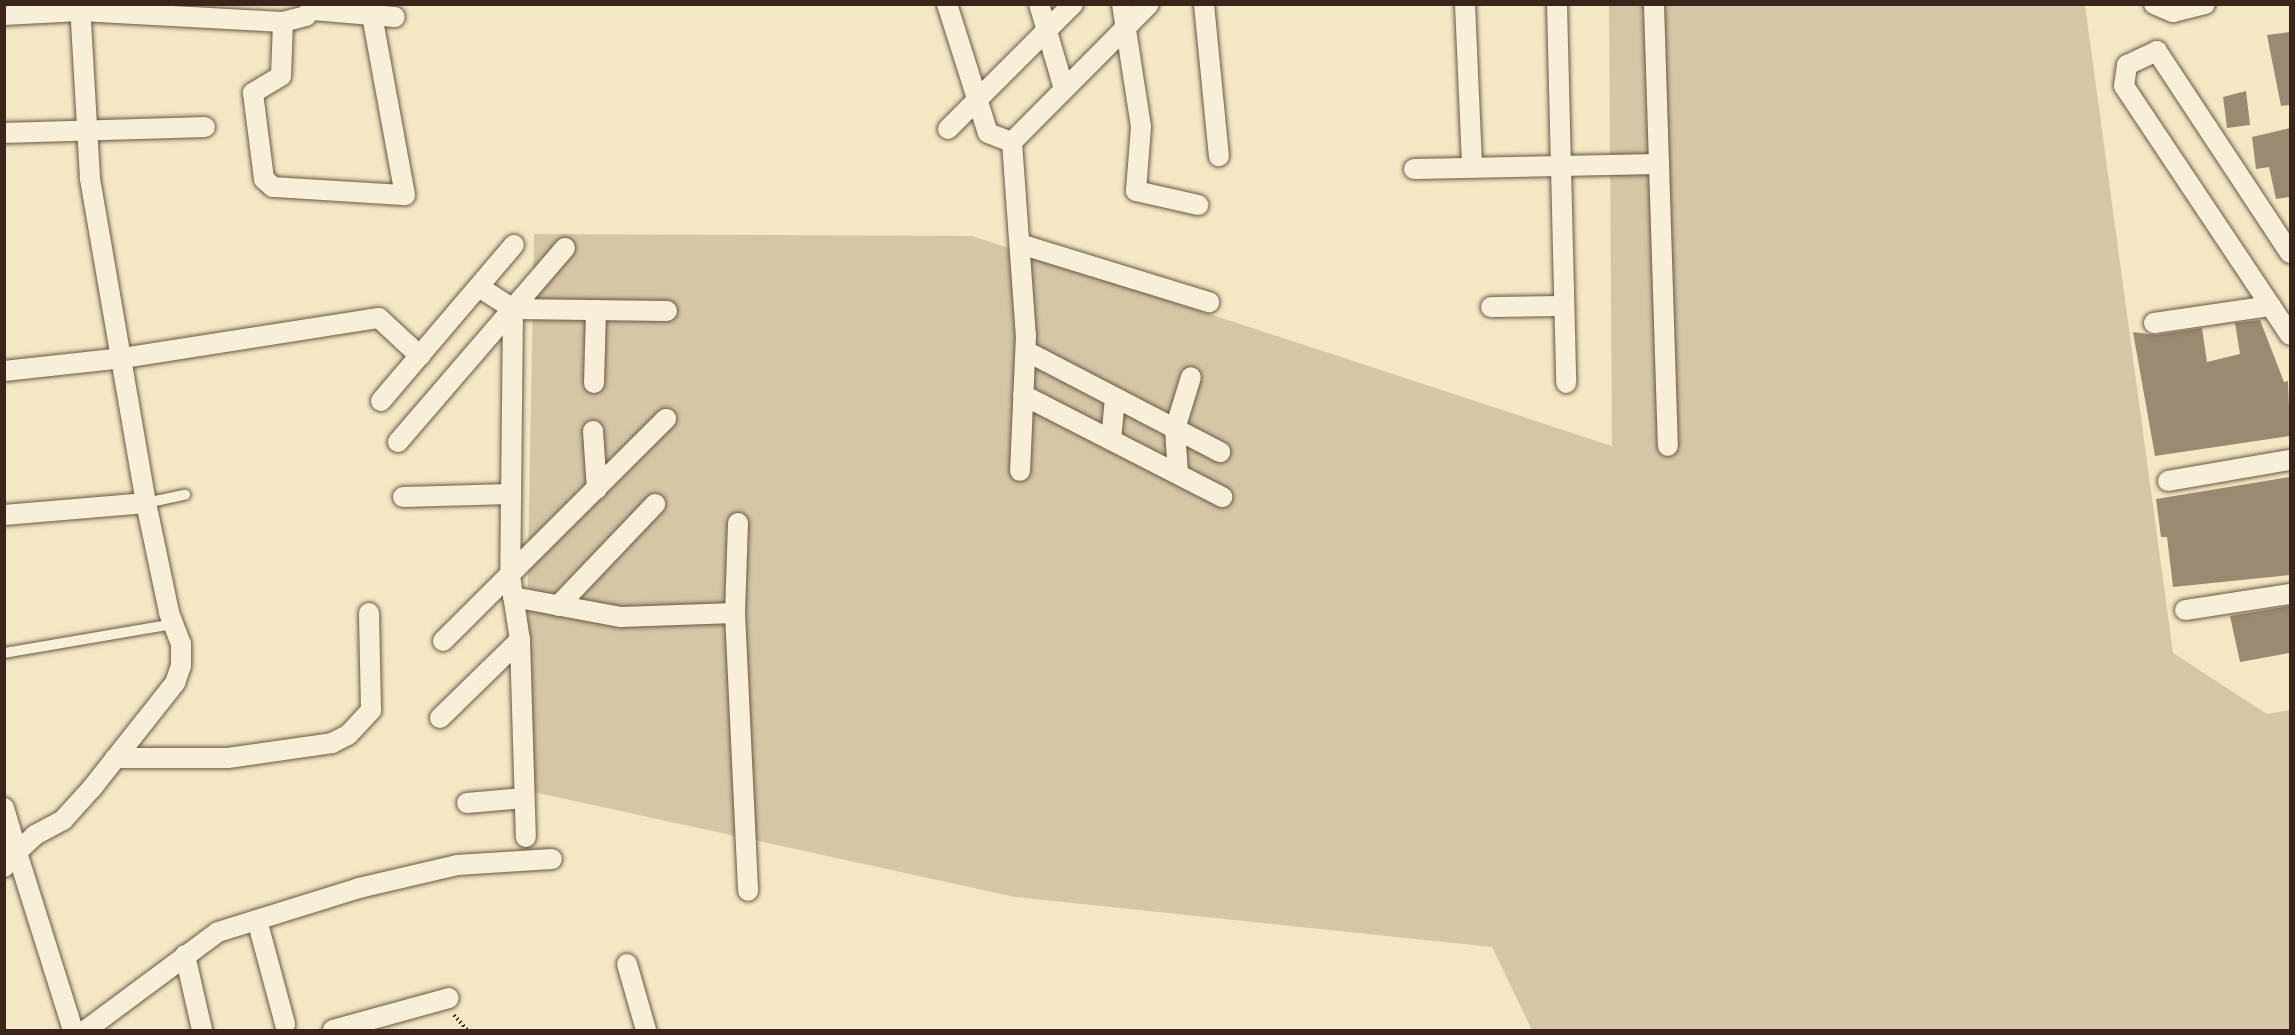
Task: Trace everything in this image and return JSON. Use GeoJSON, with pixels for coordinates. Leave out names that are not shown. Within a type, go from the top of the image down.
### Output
{"type":"FeatureCollection","features":[{"type":"Feature","properties":{"kind":"street"},"geometry":{"type":"LineString","coordinates":[[947,4],[975,102],[988,133],[1012,142]]}},
{"type":"Feature","properties":{"kind":"street"},"geometry":{"type":"LineString","coordinates":[[1039,4],[1064,89]]}},
{"type":"Feature","properties":{"kind":"street"},"geometry":{"type":"LineString","coordinates":[[948,129],[1073,4]]}},
{"type":"Feature","properties":{"kind":"street"},"geometry":{"type":"LineString","coordinates":[[1122,4],[1124,29],[1141,127],[1136,191],[1198,205]]}},
{"type":"Feature","properties":{"kind":"street"},"geometry":{"type":"LineString","coordinates":[[1020,471],[1026,351],[1012,142],[1149,4]]}},
{"type":"Feature","properties":{"kind":"street"},"geometry":{"type":"LineString","coordinates":[[1204,4],[1218,156]]}},
{"type":"Feature","properties":{"kind":"street"},"geometry":{"type":"LineString","coordinates":[[1465,4],[1472,166]]}},
{"type":"Feature","properties":{"kind":"street"},"geometry":{"type":"LineString","coordinates":[[1557,4],[1566,383]]}},
{"type":"Feature","properties":{"kind":"street"},"geometry":{"type":"LineString","coordinates":[[1654,4],[1668,446]]}},
{"type":"Feature","properties":{"kind":"street"},"geometry":{"type":"LineString","coordinates":[[2154,4],[2173,12],[2205,4]]}},
{"type":"Feature","properties":{"kind":"street"},"geometry":{"type":"LineString","coordinates":[[4,15],[80,8],[283,22],[300,20],[313,7],[395,17]]}},
{"type":"Feature","properties":{"kind":"street"},"geometry":{"type":"LineString","coordinates":[[10,860],[34,834],[63,820],[115,758],[174,683],[181,644],[174,624],[146,503],[123,358],[90,178],[89,130],[80,8]]}},
{"type":"Feature","properties":{"kind":"street"},"geometry":{"type":"LineString","coordinates":[[283,22],[281,76],[253,93],[264,179],[273,187],[405,195],[372,15]]}},
{"type":"Feature","properties":{"kind":"street"},"geometry":{"type":"LineString","coordinates":[[2290,254],[2157,51],[2127,65],[2124,86],[2290,336]]}},
{"type":"Feature","properties":{"kind":"street"},"geometry":{"type":"LineString","coordinates":[[4,133],[205,127]]}},
{"type":"Feature","properties":{"kind":"street"},"geometry":{"type":"LineString","coordinates":[[1414,170],[1472,166],[1560,167],[1659,164]]}},
{"type":"Feature","properties":{"kind":"street"},"geometry":{"type":"LineString","coordinates":[[1020,244],[1209,302]]}},
{"type":"Feature","properties":{"kind":"street"},"geometry":{"type":"LineString","coordinates":[[381,401],[514,245]]}},
{"type":"Feature","properties":{"kind":"street"},"geometry":{"type":"LineString","coordinates":[[398,442],[565,248]]}},
{"type":"Feature","properties":{"kind":"street"},"geometry":{"type":"LineString","coordinates":[[479,287],[513,309],[667,311]]}},
{"type":"Feature","properties":{"kind":"street"},"geometry":{"type":"LineString","coordinates":[[1491,307],[1564,306]]}},
{"type":"Feature","properties":{"kind":"street"},"geometry":{"type":"LineString","coordinates":[[2154,323],[2271,306]]}},
{"type":"Feature","properties":{"kind":"street"},"geometry":{"type":"LineString","coordinates":[[513,309],[510,576],[520,640],[526,837]]}},
{"type":"Feature","properties":{"kind":"street"},"geometry":{"type":"LineString","coordinates":[[594,383],[596,310]]}},
{"type":"Feature","properties":{"kind":"street"},"geometry":{"type":"LineString","coordinates":[[4,371],[123,358],[379,318],[420,356]]}},
{"type":"Feature","properties":{"kind":"street"},"geometry":{"type":"LineString","coordinates":[[1026,351],[1220,452]]}},
{"type":"Feature","properties":{"kind":"street"},"geometry":{"type":"LineString","coordinates":[[1178,474],[1175,429],[1191,377]]}},
{"type":"Feature","properties":{"kind":"street"},"geometry":{"type":"LineString","coordinates":[[1023,395],[1222,497]]}},
{"type":"Feature","properties":{"kind":"street"},"geometry":{"type":"LineString","coordinates":[[1111,440],[1115,398]]}},
{"type":"Feature","properties":{"kind":"street"},"geometry":{"type":"LineString","coordinates":[[442,641],[666,419]]}},
{"type":"Feature","properties":{"kind":"street"},"geometry":{"type":"LineString","coordinates":[[593,431],[597,489]]}},
{"type":"Feature","properties":{"kind":"street"},"geometry":{"type":"LineString","coordinates":[[2168,481],[2290,460]]}},
{"type":"Feature","properties":{"kind":"street"},"geometry":{"type":"LineString","coordinates":[[403,497],[511,494]]}},
{"type":"Feature","properties":{"kind":"street"},"geometry":{"type":"LineString","coordinates":[[4,515],[146,503]]}},
{"type":"Feature","properties":{"kind":"street"},"geometry":{"type":"LineString","coordinates":[[558,606],[655,504]]}},
{"type":"Feature","properties":{"kind":"street"},"geometry":{"type":"LineString","coordinates":[[738,523],[735,613],[748,891]]}},
{"type":"Feature","properties":{"kind":"street"},"geometry":{"type":"LineString","coordinates":[[2185,610],[2290,594]]}},
{"type":"Feature","properties":{"kind":"street"},"geometry":{"type":"LineString","coordinates":[[513,597],[621,617],[735,613]]}},
{"type":"Feature","properties":{"kind":"street"},"geometry":{"type":"LineString","coordinates":[[115,758],[228,758],[332,743],[348,735],[371,710],[369,614]]}},
{"type":"Feature","properties":{"kind":"street"},"geometry":{"type":"LineString","coordinates":[[440,718],[520,640]]}},
{"type":"Feature","properties":{"kind":"street"},"geometry":{"type":"LineString","coordinates":[[467,803],[524,798]]}},
{"type":"Feature","properties":{"kind":"street"},"geometry":{"type":"LineString","coordinates":[[4,808],[10,860],[73,1030]]}},
{"type":"Feature","properties":{"kind":"street"},"geometry":{"type":"LineString","coordinates":[[86,1030],[218,932],[359,888],[457,865],[552,859]]}},
{"type":"Feature","properties":{"kind":"street"},"geometry":{"type":"LineString","coordinates":[[256,920],[285,1024]]}},
{"type":"Feature","properties":{"kind":"street"},"geometry":{"type":"LineString","coordinates":[[185,955],[202,1030]]}},
{"type":"Feature","properties":{"kind":"street"},"geometry":{"type":"LineString","coordinates":[[627,964],[646,1030]]}},
{"type":"Feature","properties":{"kind":"street"},"geometry":{"type":"LineString","coordinates":[[333,1030],[449,998]]}},
{"type":"Feature","properties":{"kind":"lane"},"geometry":{"type":"LineString","coordinates":[[146,503],[185,495]]}},
{"type":"Feature","properties":{"kind":"lane"},"geometry":{"type":"LineString","coordinates":[[4,653],[174,624]]}},
{"type":"Feature","properties":{"kind":"shaded area"},"geometry":{"type":"Polygon","coordinates":[[[1609,5],[2085,5],[2173,653],[2267,714],[2290,710],[2290,1030],[1532,1030],[1492,947],[1015,897],[524,790],[534,234],[972,236],[1612,446],[1609,5]]]}},
{"type":"Feature","properties":{"kind":"building"},"geometry":{"type":"Polygon","coordinates":[[[2290,32],[2290,105],[2281,106],[2267,35],[2290,32]]]}},
{"type":"Feature","properties":{"kind":"building"},"geometry":{"type":"Polygon","coordinates":[[[2246,91],[2250,125],[2227,128],[2223,97],[2246,91]]]}},
{"type":"Feature","properties":{"kind":"building"},"geometry":{"type":"Polygon","coordinates":[[[2290,128],[2290,197],[2276,199],[2269,167],[2256,169],[2252,137],[2290,128]]]}},
{"type":"Feature","properties":{"kind":"building"},"geometry":{"type":"Polygon","coordinates":[[[2260,320],[2284,382],[2288,381],[2290,436],[2155,456],[2133,332],[2156,335],[2202,328],[2207,362],[2240,354],[2235,323],[2260,320]]]}},
{"type":"Feature","properties":{"kind":"building"},"geometry":{"type":"Polygon","coordinates":[[[2290,477],[2290,575],[2173,587],[2167,537],[2161,537],[2156,499],[2290,477]]]}},
{"type":"Feature","properties":{"kind":"building"},"geometry":{"type":"Polygon","coordinates":[[[2290,606],[2290,653],[2240,662],[2230,616],[2290,606]]]}}]}
